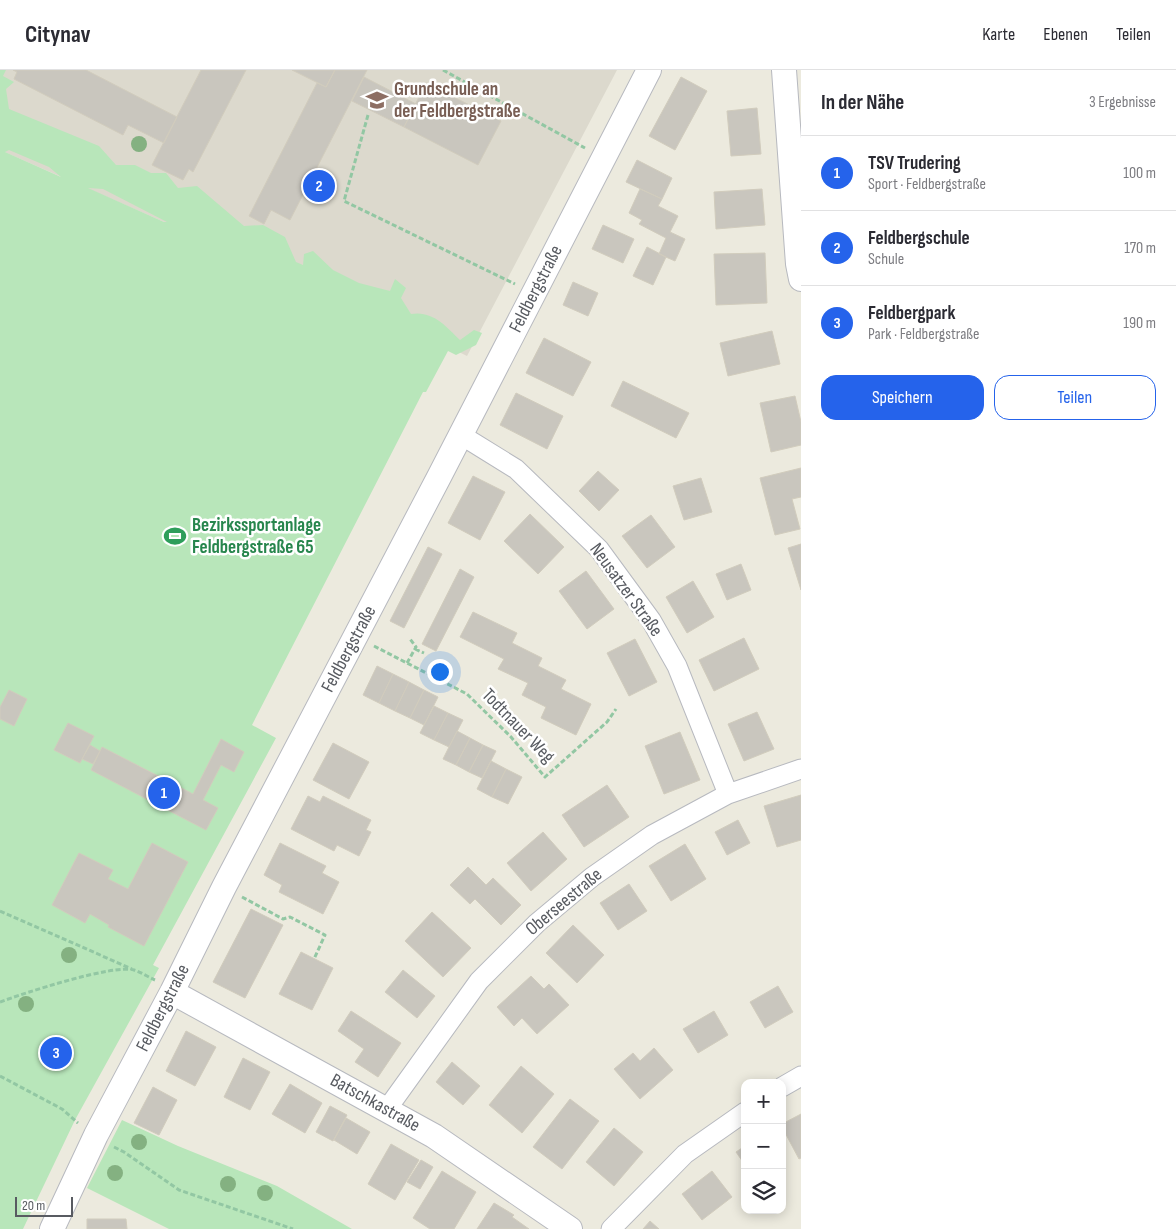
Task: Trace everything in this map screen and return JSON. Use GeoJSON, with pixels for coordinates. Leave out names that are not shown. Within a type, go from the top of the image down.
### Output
{"type":"FeatureCollection","features":[{"type":"Feature","properties":{"kind":"street","name":"Feldbergstraße"},"geometry":{"type":"LineString","coordinates":[[52,1229],[96,1135],[172,992],[224,887],[461,435],[649,70]]}},
{"type":"Feature","properties":{"kind":"street"},"geometry":{"type":"LineString","coordinates":[[784,70],[798,264],[801,279]]}},
{"type":"Feature","properties":{"kind":"street","name":"Neusatzer Straße"},"geometry":{"type":"LineString","coordinates":[[461,435],[516,469],[599,549],[651,620],[677,666],[728,794]]}},
{"type":"Feature","properties":{"kind":"street","name":"Oberseestraße"},"geometry":{"type":"LineString","coordinates":[[387,1109],[478,981],[537,923],[592,877],[652,835],[728,794],[801,769]]}},
{"type":"Feature","properties":{"kind":"street","name":"Batschkastraße"},"geometry":{"type":"LineString","coordinates":[[172,992],[434,1136],[570,1229]]}},
{"type":"Feature","properties":{"kind":"street"},"geometry":{"type":"LineString","coordinates":[[786,1085],[801,1076]]}},
{"type":"Feature","properties":{"kind":"street"},"geometry":{"type":"LineString","coordinates":[[611,1229],[685,1154],[741,1115]]}},
{"type":"Feature","properties":{"kind":"path"},"geometry":{"type":"LineString","coordinates":[[443,70],[588,150]]}},
{"type":"Feature","properties":{"kind":"path"},"geometry":{"type":"LineString","coordinates":[[368,115],[344,201],[497,275]]}},
{"type":"Feature","properties":{"kind":"path","name":"Todtnauer Weg"},"geometry":{"type":"LineString","coordinates":[[355,637],[467,694],[511,737],[545,778],[606,722],[616,709]]}},
{"type":"Feature","properties":{"kind":"path"},"geometry":{"type":"LineString","coordinates":[[408,663],[416,647],[410,639]]}},
{"type":"Feature","properties":{"kind":"path"},"geometry":{"type":"LineString","coordinates":[[415,649],[424,653]]}},
{"type":"Feature","properties":{"kind":"path"},"geometry":{"type":"LineString","coordinates":[[224,887],[283,919],[290,917],[325,935],[314,959]]}},
{"type":"Feature","properties":{"kind":"path"},"geometry":{"type":"LineString","coordinates":[[0,911],[133,970],[158,982],[172,992]]}},
{"type":"Feature","properties":{"kind":"path"},"geometry":{"type":"LineString","coordinates":[[0,1002],[27,991],[110,971],[133,970]]}},
{"type":"Feature","properties":{"kind":"path"},"geometry":{"type":"LineString","coordinates":[[0,1076],[62,1109],[84,1128]]}},
{"type":"Feature","properties":{"kind":"path"},"geometry":{"type":"LineString","coordinates":[[112,1146],[124,1152],[179,1190],[293,1229]]}},
{"type":"Feature","properties":{"kind":"shaded area"},"geometry":{"type":"Polygon","coordinates":[[[0,70],[617,70],[467,356],[212,229],[164,222],[0,150],[0,70]]]}},
{"type":"Feature","properties":{"kind":"green space","name":"Bezirkssportanlage Feldbergstraße 65"},"geometry":{"type":"Polygon","coordinates":[[[0,70],[6,70],[3,76],[14,82],[6,89],[9,109],[99,146],[116,165],[135,165],[151,173],[166,173],[178,188],[197,186],[244,226],[263,225],[285,237],[296,262],[303,265],[304,254],[313,251],[333,270],[359,283],[390,291],[395,279],[406,288],[401,298],[411,314],[426,314],[438,320],[460,340],[474,330],[482,333],[476,345],[456,355],[448,351],[426,392],[423,392],[252,725],[276,738],[153,965],[159,968],[75,1120],[23,1229],[0,1229],[0,70]],[[9,150],[5,152],[61,177],[49,167],[9,150]],[[88,188],[164,222],[167,222],[103,189],[88,188]]]}},
{"type":"Feature","properties":{"kind":"green space"},"geometry":{"type":"Polygon","coordinates":[[[122,1120],[178,1146],[277,1186],[352,1229],[169,1229],[87,1188],[122,1120]]]}},
{"type":"Feature","properties":{"kind":"building"},"geometry":{"type":"Polygon","coordinates":[[[13,70],[86,70],[177,117],[164,143],[128,125],[123,135],[14,79],[17,72],[13,70]]]}},
{"type":"Feature","properties":{"kind":"building"},"geometry":{"type":"Polygon","coordinates":[[[201,70],[246,70],[193,172],[189,169],[183,180],[152,165],[201,70]]]}},
{"type":"Feature","properties":{"kind":"building"},"geometry":{"type":"Polygon","coordinates":[[[292,70],[335,70],[326,87],[292,70]]]}},
{"type":"Feature","properties":{"kind":"building"},"geometry":{"type":"Polygon","coordinates":[[[335,70],[367,70],[290,220],[271,210],[264,224],[249,216],[317,83],[326,87],[335,70]]]}},
{"type":"Feature","properties":{"kind":"building"},"geometry":{"type":"Polygon","coordinates":[[[364,77],[416,104],[404,127],[352,101],[364,77]]]}},
{"type":"Feature","properties":{"kind":"building"},"geometry":{"type":"Polygon","coordinates":[[[681,77],[707,91],[675,150],[649,136],[681,77]]]}},
{"type":"Feature","properties":{"kind":"building"},"geometry":{"type":"Polygon","coordinates":[[[426,83],[501,121],[478,165],[404,127],[426,83]]]}},
{"type":"Feature","properties":{"kind":"building"},"geometry":{"type":"Polygon","coordinates":[[[757,108],[761,154],[731,156],[727,111],[757,108]]]}},
{"type":"Feature","properties":{"kind":"building"},"geometry":{"type":"Polygon","coordinates":[[[637,160],[672,178],[662,199],[626,182],[637,160]]]}},
{"type":"Feature","properties":{"kind":"building"},"geometry":{"type":"Polygon","coordinates":[[[640,189],[662,199],[658,206],[678,216],[670,232],[685,239],[675,261],[659,254],[666,238],[639,224],[642,220],[629,213],[640,189]]]}},
{"type":"Feature","properties":{"kind":"building"},"geometry":{"type":"Polygon","coordinates":[[[762,189],[765,225],[716,229],[714,192],[762,189]]]}},
{"type":"Feature","properties":{"kind":"building"},"geometry":{"type":"Polygon","coordinates":[[[603,225],[634,239],[623,263],[592,249],[603,225]]]}},
{"type":"Feature","properties":{"kind":"building"},"geometry":{"type":"Polygon","coordinates":[[[647,247],[666,257],[653,285],[633,276],[647,247]]]}},
{"type":"Feature","properties":{"kind":"building"},"geometry":{"type":"Polygon","coordinates":[[[765,253],[767,303],[716,305],[714,254],[765,253]]]}},
{"type":"Feature","properties":{"kind":"building"},"geometry":{"type":"Polygon","coordinates":[[[573,282],[598,293],[588,316],[563,305],[573,282]]]}},
{"type":"Feature","properties":{"kind":"building"},"geometry":{"type":"Polygon","coordinates":[[[772,331],[780,364],[728,376],[720,343],[772,331]]]}},
{"type":"Feature","properties":{"kind":"building"},"geometry":{"type":"Polygon","coordinates":[[[544,338],[591,362],[573,396],[526,373],[544,338]]]}},
{"type":"Feature","properties":{"kind":"building"},"geometry":{"type":"Polygon","coordinates":[[[623,381],[689,413],[676,438],[611,406],[623,381]]]}},
{"type":"Feature","properties":{"kind":"building"},"geometry":{"type":"Polygon","coordinates":[[[516,393],[563,416],[547,449],[500,425],[516,393]]]}},
{"type":"Feature","properties":{"kind":"building"},"geometry":{"type":"Polygon","coordinates":[[[795,396],[801,422],[801,445],[771,452],[760,403],[795,396]]]}},
{"type":"Feature","properties":{"kind":"building"},"geometry":{"type":"Polygon","coordinates":[[[801,468],[801,497],[792,499],[800,529],[775,535],[760,478],[801,468]]]}},
{"type":"Feature","properties":{"kind":"building"},"geometry":{"type":"Polygon","coordinates":[[[598,471],[619,490],[599,511],[579,491],[598,471]]]}},
{"type":"Feature","properties":{"kind":"building"},"geometry":{"type":"Polygon","coordinates":[[[473,476],[505,492],[480,540],[448,523],[473,476]]]}},
{"type":"Feature","properties":{"kind":"building"},"geometry":{"type":"Polygon","coordinates":[[[701,478],[712,512],[684,520],[673,486],[701,478]]]}},
{"type":"Feature","properties":{"kind":"building"},"geometry":{"type":"Polygon","coordinates":[[[530,514],[564,547],[538,574],[504,541],[530,514]]]}},
{"type":"Feature","properties":{"kind":"building"},"geometry":{"type":"Polygon","coordinates":[[[651,515],[675,547],[647,568],[622,536],[651,515]]]}},
{"type":"Feature","properties":{"kind":"building"},"geometry":{"type":"Polygon","coordinates":[[[801,544],[801,590],[788,548],[801,544]]]}},
{"type":"Feature","properties":{"kind":"building"},"geometry":{"type":"Polygon","coordinates":[[[428,547],[442,554],[404,628],[390,621],[428,547]]]}},
{"type":"Feature","properties":{"kind":"building"},"geometry":{"type":"Polygon","coordinates":[[[741,564],[751,590],[727,600],[716,574],[741,564]]]}},
{"type":"Feature","properties":{"kind":"building"},"geometry":{"type":"Polygon","coordinates":[[[460,569],[474,577],[436,651],[422,644],[460,569]]]}},
{"type":"Feature","properties":{"kind":"building"},"geometry":{"type":"Polygon","coordinates":[[[586,571],[614,609],[587,629],[559,591],[586,571]]]}},
{"type":"Feature","properties":{"kind":"building"},"geometry":{"type":"Polygon","coordinates":[[[693,581],[714,617],[687,633],[666,597],[693,581]]]}},
{"type":"Feature","properties":{"kind":"building"},"geometry":{"type":"Polygon","coordinates":[[[473,612],[517,633],[512,643],[542,658],[538,666],[566,680],[561,689],[591,704],[576,735],[541,718],[546,707],[522,695],[528,683],[498,669],[504,659],[460,637],[473,612]]]}},
{"type":"Feature","properties":{"kind":"building"},"geometry":{"type":"Polygon","coordinates":[[[744,638],[759,669],[714,691],[699,660],[744,638]]]}},
{"type":"Feature","properties":{"kind":"building"},"geometry":{"type":"Polygon","coordinates":[[[635,639],[657,682],[629,696],[607,653],[635,639]]]}},
{"type":"Feature","properties":{"kind":"building"},"geometry":{"type":"Polygon","coordinates":[[[377,666],[393,674],[379,703],[363,695],[377,666]]]}},
{"type":"Feature","properties":{"kind":"building"},"geometry":{"type":"Polygon","coordinates":[[[393,674],[409,682],[395,711],[379,703],[393,674]]]}},
{"type":"Feature","properties":{"kind":"building"},"geometry":{"type":"Polygon","coordinates":[[[409,682],[424,690],[410,718],[395,711],[409,682]]]}},
{"type":"Feature","properties":{"kind":"building"},"geometry":{"type":"Polygon","coordinates":[[[9,690],[27,699],[14,726],[0,719],[0,707],[9,690]]]}},
{"type":"Feature","properties":{"kind":"building"},"geometry":{"type":"Polygon","coordinates":[[[424,690],[438,697],[424,725],[410,718],[424,690]]]}},
{"type":"Feature","properties":{"kind":"building"},"geometry":{"type":"Polygon","coordinates":[[[434,706],[448,713],[434,740],[420,733],[434,706]]]}},
{"type":"Feature","properties":{"kind":"building"},"geometry":{"type":"Polygon","coordinates":[[[757,712],[774,749],[744,761],[728,724],[757,712]]]}},
{"type":"Feature","properties":{"kind":"building"},"geometry":{"type":"Polygon","coordinates":[[[448,713],[463,720],[449,747],[434,740],[448,713]]]}},
{"type":"Feature","properties":{"kind":"building"},"geometry":{"type":"Polygon","coordinates":[[[68,723],[94,736],[80,763],[54,750],[68,723]]]}},
{"type":"Feature","properties":{"kind":"building"},"geometry":{"type":"Polygon","coordinates":[[[457,731],[470,738],[456,765],[443,759],[457,731]]]}},
{"type":"Feature","properties":{"kind":"building"},"geometry":{"type":"Polygon","coordinates":[[[680,732],[700,780],[664,794],[645,746],[680,732]]]}},
{"type":"Feature","properties":{"kind":"building"},"geometry":{"type":"Polygon","coordinates":[[[470,738],[483,745],[469,772],[456,765],[470,738]]]}},
{"type":"Feature","properties":{"kind":"building"},"geometry":{"type":"Polygon","coordinates":[[[221,739],[244,752],[234,772],[221,765],[203,800],[218,808],[206,830],[91,770],[102,747],[193,794],[221,739]]]}},
{"type":"Feature","properties":{"kind":"building"},"geometry":{"type":"Polygon","coordinates":[[[333,743],[369,762],[349,799],[313,780],[333,743]]]}},
{"type":"Feature","properties":{"kind":"building"},"geometry":{"type":"Polygon","coordinates":[[[90,745],[100,751],[93,764],[82,759],[90,745]]]}},
{"type":"Feature","properties":{"kind":"building"},"geometry":{"type":"Polygon","coordinates":[[[483,745],[496,751],[482,778],[469,772],[483,745]]]}},
{"type":"Feature","properties":{"kind":"building"},"geometry":{"type":"Polygon","coordinates":[[[491,761],[506,769],[492,797],[477,789],[491,761]]]}},
{"type":"Feature","properties":{"kind":"building"},"geometry":{"type":"Polygon","coordinates":[[[506,769],[522,777],[508,804],[492,797],[506,769]]]}},
{"type":"Feature","properties":{"kind":"building"},"geometry":{"type":"Polygon","coordinates":[[[607,785],[629,817],[584,847],[562,815],[607,785]]]}},
{"type":"Feature","properties":{"kind":"building"},"geometry":{"type":"Polygon","coordinates":[[[801,795],[801,840],[777,847],[764,806],[801,795]]]}},
{"type":"Feature","properties":{"kind":"building"},"geometry":{"type":"Polygon","coordinates":[[[308,796],[320,802],[323,796],[371,820],[366,830],[371,832],[359,856],[337,845],[334,851],[291,829],[308,796]]]}},
{"type":"Feature","properties":{"kind":"building"},"geometry":{"type":"Polygon","coordinates":[[[738,820],[750,843],[727,855],[715,832],[738,820]]]}},
{"type":"Feature","properties":{"kind":"building"},"geometry":{"type":"Polygon","coordinates":[[[543,832],[567,859],[531,891],[507,863],[543,832]]]}},
{"type":"Feature","properties":{"kind":"building"},"geometry":{"type":"Polygon","coordinates":[[[152,843],[188,862],[144,946],[108,927],[109,925],[90,914],[85,923],[52,905],[79,853],[113,870],[108,879],[128,889],[152,843]]]}},
{"type":"Feature","properties":{"kind":"building"},"geometry":{"type":"Polygon","coordinates":[[[280,843],[326,866],[322,873],[339,882],[323,914],[279,892],[282,885],[264,875],[280,843]]]}},
{"type":"Feature","properties":{"kind":"building"},"geometry":{"type":"Polygon","coordinates":[[[685,844],[706,879],[671,901],[649,866],[685,844]]]}},
{"type":"Feature","properties":{"kind":"building"},"geometry":{"type":"Polygon","coordinates":[[[468,867],[486,885],[493,878],[521,905],[501,925],[475,899],[470,904],[450,885],[468,867]]]}},
{"type":"Feature","properties":{"kind":"building"},"geometry":{"type":"Polygon","coordinates":[[[629,884],[647,911],[618,930],[600,903],[629,884]]]}},
{"type":"Feature","properties":{"kind":"building"},"geometry":{"type":"Polygon","coordinates":[[[251,909],[283,925],[245,998],[213,982],[251,909]]]}},
{"type":"Feature","properties":{"kind":"building"},"geometry":{"type":"Polygon","coordinates":[[[432,912],[471,948],[443,977],[405,941],[432,912]]]}},
{"type":"Feature","properties":{"kind":"building"},"geometry":{"type":"Polygon","coordinates":[[[573,925],[604,955],[577,983],[546,953],[573,925]]]}},
{"type":"Feature","properties":{"kind":"building"},"geometry":{"type":"Polygon","coordinates":[[[301,952],[333,968],[312,1010],[279,994],[301,952]]]}},
{"type":"Feature","properties":{"kind":"building"},"geometry":{"type":"Polygon","coordinates":[[[403,970],[435,996],[417,1018],[385,992],[403,970]]]}},
{"type":"Feature","properties":{"kind":"building"},"geometry":{"type":"Polygon","coordinates":[[[531,976],[544,989],[549,984],[569,1005],[537,1034],[522,1018],[514,1026],[497,1007],[531,976]]]}},
{"type":"Feature","properties":{"kind":"building"},"geometry":{"type":"Polygon","coordinates":[[[778,986],[793,1012],[765,1028],[750,1002],[778,986]]]}},
{"type":"Feature","properties":{"kind":"building"},"geometry":{"type":"Polygon","coordinates":[[[351,1011],[401,1043],[378,1077],[355,1062],[364,1049],[338,1031],[351,1011]]]}},
{"type":"Feature","properties":{"kind":"building"},"geometry":{"type":"Polygon","coordinates":[[[714,1011],[728,1035],[698,1053],[683,1029],[714,1011]]]}},
{"type":"Feature","properties":{"kind":"building"},"geometry":{"type":"Polygon","coordinates":[[[186,1031],[216,1047],[195,1086],[166,1071],[186,1031]]]}},
{"type":"Feature","properties":{"kind":"building"},"geometry":{"type":"Polygon","coordinates":[[[654,1048],[673,1070],[640,1099],[614,1069],[633,1053],[640,1061],[654,1048]]]}},
{"type":"Feature","properties":{"kind":"building"},"geometry":{"type":"Polygon","coordinates":[[[243,1058],[270,1072],[250,1110],[224,1097],[243,1058]]]}},
{"type":"Feature","properties":{"kind":"building"},"geometry":{"type":"Polygon","coordinates":[[[452,1062],[480,1086],[463,1105],[436,1082],[452,1062]]]}},
{"type":"Feature","properties":{"kind":"building"},"geometry":{"type":"Polygon","coordinates":[[[521,1066],[554,1094],[522,1133],[489,1105],[521,1066]]]}},
{"type":"Feature","properties":{"kind":"building"},"geometry":{"type":"Polygon","coordinates":[[[290,1084],[322,1103],[305,1133],[272,1114],[290,1084]]]}},
{"type":"Feature","properties":{"kind":"building"},"geometry":{"type":"Polygon","coordinates":[[[153,1087],[177,1100],[159,1135],[134,1123],[153,1087]]]}},
{"type":"Feature","properties":{"kind":"building"},"geometry":{"type":"Polygon","coordinates":[[[570,1099],[599,1121],[562,1169],[533,1147],[570,1099]]]}},
{"type":"Feature","properties":{"kind":"building"},"geometry":{"type":"Polygon","coordinates":[[[330,1106],[347,1115],[333,1141],[316,1132],[330,1106]]]}},
{"type":"Feature","properties":{"kind":"building"},"geometry":{"type":"Polygon","coordinates":[[[801,1114],[801,1158],[799,1159],[786,1135],[786,1122],[801,1114]]]}},
{"type":"Feature","properties":{"kind":"building"},"geometry":{"type":"Polygon","coordinates":[[[346,1118],[370,1132],[357,1154],[334,1140],[346,1118]]]}},
{"type":"Feature","properties":{"kind":"building"},"geometry":{"type":"Polygon","coordinates":[[[614,1128],[643,1152],[614,1186],[586,1162],[614,1128]]]}},
{"type":"Feature","properties":{"kind":"building"},"geometry":{"type":"Polygon","coordinates":[[[391,1144],[419,1160],[395,1200],[368,1184],[391,1144]]]}},
{"type":"Feature","properties":{"kind":"building"},"geometry":{"type":"Polygon","coordinates":[[[741,1149],[741,1159],[736,1152],[741,1149]]]}},
{"type":"Feature","properties":{"kind":"building"},"geometry":{"type":"Polygon","coordinates":[[[421,1160],[433,1167],[420,1189],[407,1182],[421,1160]]]}},
{"type":"Feature","properties":{"kind":"building"},"geometry":{"type":"Polygon","coordinates":[[[442,1171],[476,1192],[454,1229],[430,1229],[413,1218],[442,1171]]]}},
{"type":"Feature","properties":{"kind":"building"},"geometry":{"type":"Polygon","coordinates":[[[712,1171],[732,1197],[702,1220],[682,1194],[712,1171]]]}},
{"type":"Feature","properties":{"kind":"building"},"geometry":{"type":"Polygon","coordinates":[[[494,1203],[514,1215],[512,1217],[529,1229],[477,1229],[494,1203]]]}},
{"type":"Feature","properties":{"kind":"building"},"geometry":{"type":"Polygon","coordinates":[[[87,1219],[126,1219],[127,1229],[87,1229],[87,1219]]]}},
{"type":"Feature","properties":{"kind":"building"},"geometry":{"type":"Polygon","coordinates":[[[650,1221],[659,1229],[643,1229],[650,1221]]]}},
{"type":"Feature","properties":{"kind":"place","name":"Grundschule an der Feldbergstraße"},"geometry":{"type":"Point","coordinates":[377,100]}},
{"type":"Feature","properties":{"kind":"place","name":"Feldbergschule"},"geometry":{"type":"Point","coordinates":[319,186]}},
{"type":"Feature","properties":{"kind":"place","name":"Bezirkssportanlage Feldbergstraße 65"},"geometry":{"type":"Point","coordinates":[175,536]}},
{"type":"Feature","properties":{"kind":"place","name":"TSV Trudering"},"geometry":{"type":"Point","coordinates":[164,793]}},
{"type":"Feature","properties":{"kind":"place","name":"Feldbergpark"},"geometry":{"type":"Point","coordinates":[56,1053]}}]}
